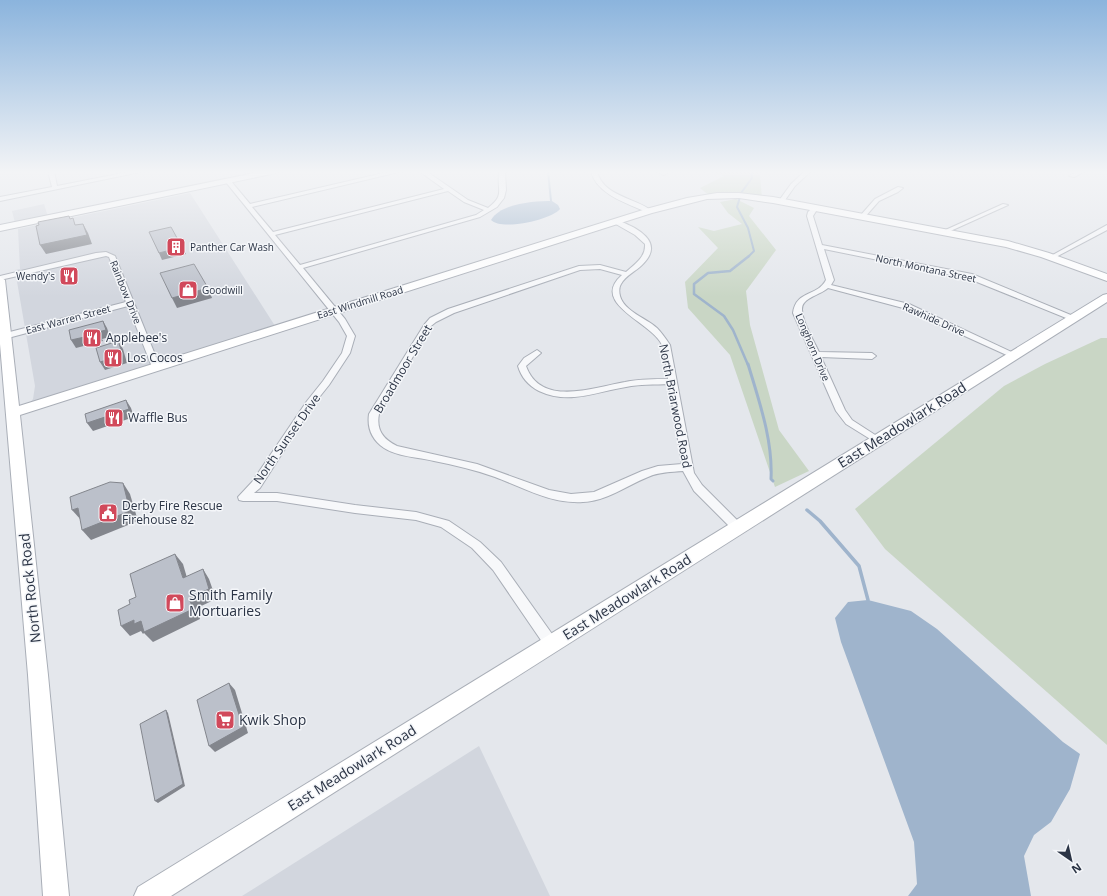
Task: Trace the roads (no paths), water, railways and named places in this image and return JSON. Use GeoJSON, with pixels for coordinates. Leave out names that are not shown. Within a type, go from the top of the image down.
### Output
{"type":"FeatureCollection","features":[{"type":"Feature","properties":{"kind":"street"},"geometry":{"type":"LineString","coordinates":[[0,228],[74,213]]}},
{"type":"Feature","properties":{"kind":"street","name":"North Sunset Drive"},"geometry":{"type":"LineString","coordinates":[[254,213],[342,321],[350,336],[346,353],[300,418],[256,485],[244,497],[277,497],[355,509],[416,516],[445,524],[476,545],[497,566],[552,645]]}},
{"type":"Feature","properties":{"kind":"street"},"geometry":{"type":"LineString","coordinates":[[271,234],[355,213]]}},
{"type":"Feature","properties":{"kind":"street"},"geometry":{"type":"LineString","coordinates":[[299,267],[464,221],[483,213]]}},
{"type":"Feature","properties":{"kind":"street","name":"East Windmill Road"},"geometry":{"type":"LineString","coordinates":[[12,412],[644,213]]}},
{"type":"Feature","properties":{"kind":"street"},"geometry":{"type":"LineString","coordinates":[[810,213],[830,278],[830,282],[827,286]]}},
{"type":"Feature","properties":{"kind":"street","name":"East Windmill Road"},"geometry":{"type":"LineString","coordinates":[[840,213],[1008,244],[1107,278]]}},
{"type":"Feature","properties":{"kind":"street"},"geometry":{"type":"LineString","coordinates":[[862,217],[866,213]]}},
{"type":"Feature","properties":{"kind":"street"},"geometry":{"type":"LineString","coordinates":[[944,232],[987,213]]}},
{"type":"Feature","properties":{"kind":"street","name":"North Briarwood Road"},"geometry":{"type":"LineString","coordinates":[[616,222],[642,237],[650,246],[647,256],[626,274],[616,285],[615,294],[624,308],[652,328],[666,345],[689,473],[698,488],[738,528]]}},
{"type":"Feature","properties":{"kind":"street"},"geometry":{"type":"LineString","coordinates":[[1052,258],[1107,227]]}},
{"type":"Feature","properties":{"kind":"street","name":"North Montana Street"},"geometry":{"type":"LineString","coordinates":[[820,246],[970,276],[1074,318]]}},
{"type":"Feature","properties":{"kind":"street","name":"Rainbow Drive"},"geometry":{"type":"LineString","coordinates":[[0,284],[106,254],[112,256],[156,367]]}},
{"type":"Feature","properties":{"kind":"street","name":"Broadmoor Street"},"geometry":{"type":"LineString","coordinates":[[626,274],[600,267],[572,269],[451,311],[433,320],[428,325],[374,414],[374,432],[386,445],[394,449],[470,465],[504,476],[543,493],[575,498],[598,497],[655,470],[688,467]]}},
{"type":"Feature","properties":{"kind":"street","name":"North Rock Road"},"geometry":{"type":"LineString","coordinates":[[0,284],[5,336],[4,370],[12,412],[38,675],[56,896]]}},
{"type":"Feature","properties":{"kind":"street","name":"Longhorn Drive"},"geometry":{"type":"LineString","coordinates":[[827,286],[804,298],[799,302],[797,310],[840,410],[845,418],[878,440]]}},
{"type":"Feature","properties":{"kind":"street","name":"Rawhide Drive"},"geometry":{"type":"LineString","coordinates":[[827,286],[906,306],[1014,355]]}},
{"type":"Feature","properties":{"kind":"street","name":"East Meadowlark Road"},"geometry":{"type":"LineString","coordinates":[[147,896],[552,645],[1107,297]]}},
{"type":"Feature","properties":{"kind":"street","name":"East Warren Street"},"geometry":{"type":"LineString","coordinates":[[5,336],[131,303]]}},
{"type":"Feature","properties":{"kind":"street"},"geometry":{"type":"LineString","coordinates":[[537,353],[527,360],[522,366],[524,371],[534,384],[557,394],[581,395],[626,384],[672,381]]}},
{"type":"Feature","properties":{"kind":"street"},"geometry":{"type":"LineString","coordinates":[[815,354],[872,356]]}},
{"type":"Feature","properties":{"kind":"water"},"geometry":{"type":"Polygon","coordinates":[[[555,213],[537,220],[515,224],[496,223],[491,220],[496,214],[555,213]]]}},
{"type":"Feature","properties":{"kind":"water"},"geometry":{"type":"Polygon","coordinates":[[[868,600],[911,611],[937,629],[1063,742],[1080,754],[1070,789],[1051,822],[1034,835],[1024,856],[1031,896],[908,896],[917,884],[914,842],[841,642],[835,618],[848,602],[868,600]]]}},
{"type":"Feature","properties":{"kind":"waterway"},"geometry":{"type":"LineString","coordinates":[[740,213],[748,228],[754,251],[749,256]]}},
{"type":"Feature","properties":{"kind":"waterway"},"geometry":{"type":"LineString","coordinates":[[748,365],[733,330],[724,316],[694,294],[694,284],[708,273],[730,271],[749,256]]}},
{"type":"Feature","properties":{"kind":"waterway"},"geometry":{"type":"LineString","coordinates":[[748,364],[768,435],[771,479],[773,481]]}},
{"type":"Feature","properties":{"kind":"waterway"},"geometry":{"type":"LineString","coordinates":[[807,510],[820,521],[859,566],[868,600]]}},
{"type":"Feature","properties":{"kind":"place","name":"Panther Car Wash"},"geometry":{"type":"Point","coordinates":[176,247]}},
{"type":"Feature","properties":{"kind":"place","name":"Wendy's"},"geometry":{"type":"Point","coordinates":[69,276]}},
{"type":"Feature","properties":{"kind":"place","name":"Goodwill"},"geometry":{"type":"Point","coordinates":[188,290]}},
{"type":"Feature","properties":{"kind":"place","name":"Applebee's"},"geometry":{"type":"Point","coordinates":[92,338]}},
{"type":"Feature","properties":{"kind":"place","name":"Los Cocos"},"geometry":{"type":"Point","coordinates":[113,358]}},
{"type":"Feature","properties":{"kind":"place","name":"Waffle Bus"},"geometry":{"type":"Point","coordinates":[114,418]}},
{"type":"Feature","properties":{"kind":"place","name":"Derby Fire Rescue Firehouse 82"},"geometry":{"type":"Point","coordinates":[108,513]}},
{"type":"Feature","properties":{"kind":"place","name":"Smith Family Mortuaries"},"geometry":{"type":"Point","coordinates":[175,603]}},
{"type":"Feature","properties":{"kind":"place","name":"Kwik Shop"},"geometry":{"type":"Point","coordinates":[225,720]}}]}
